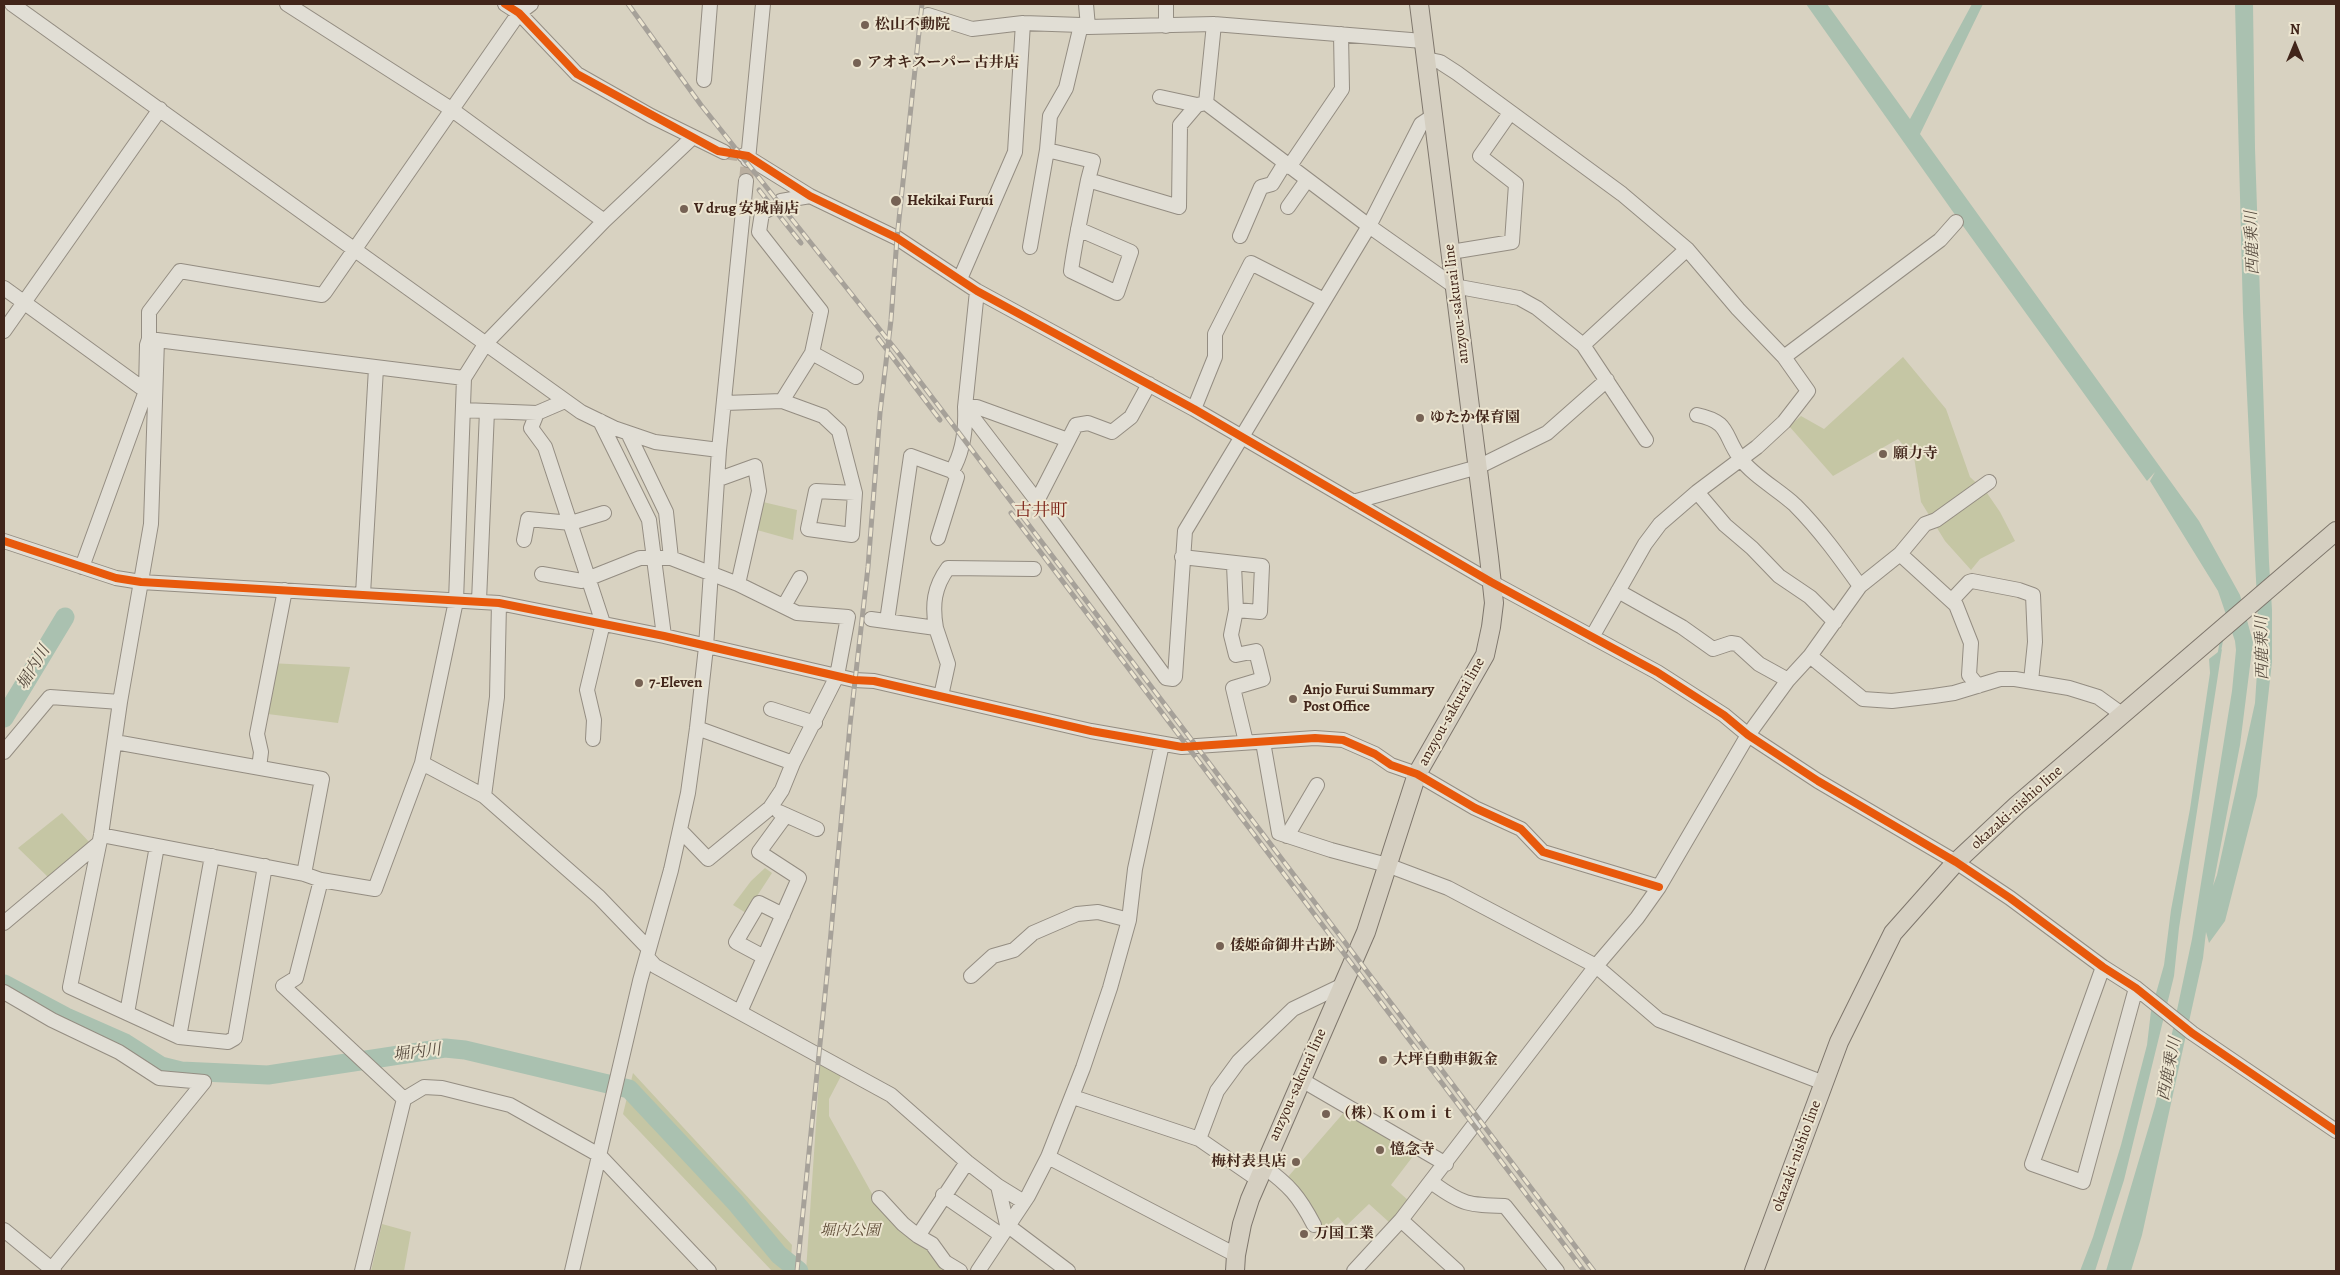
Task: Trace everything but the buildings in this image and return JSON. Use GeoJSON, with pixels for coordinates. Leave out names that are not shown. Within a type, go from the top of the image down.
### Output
{"type":"FeatureCollection","features":[{"type":"Feature","properties":{"kind":"main road","name":"anzyou-sakurai line"},"geometry":{"type":"LineString","coordinates":[[1236,1263],[1242,1224],[1260,1173],[1366,932],[1417,774],[1485,655],[1493,616],[1478,468],[1419,4]]}},
{"type":"Feature","properties":{"kind":"main road","name":"okazaki-nishio line"},"geometry":{"type":"LineString","coordinates":[[1754,1271],[1838,1042],[1893,933],[1956,862],[2017,805],[2336,531]]}},
{"type":"Feature","properties":{"kind":"street"},"geometry":{"type":"LineString","coordinates":[[12,4],[581,412],[628,433],[655,442],[719,450]]}},
{"type":"Feature","properties":{"kind":"street"},"geometry":{"type":"LineString","coordinates":[[287,4],[451,109],[604,221]]}},
{"type":"Feature","properties":{"kind":"street"},"geometry":{"type":"LineString","coordinates":[[505,4],[519,14],[577,74],[692,137],[724,152]]}},
{"type":"Feature","properties":{"kind":"street"},"geometry":{"type":"LineString","coordinates":[[265,866],[235,1038],[228,1042],[179,1037],[70,987],[100,839],[120,702],[151,524],[153,340],[150,312],[180,272],[322,295],[356,250],[451,109],[519,14],[531,4]]}},
{"type":"Feature","properties":{"kind":"street"},"geometry":{"type":"LineString","coordinates":[[704,80],[710,4]]}},
{"type":"Feature","properties":{"kind":"street"},"geometry":{"type":"LineString","coordinates":[[763,4],[747,157],[810,196],[897,238],[977,291],[1194,409],[1491,582],[1657,672],[1724,715],[1748,735],[1818,781],[1956,862],[2103,967],[2136,988],[2192,1033],[2336,1131]]}},
{"type":"Feature","properties":{"kind":"street"},"geometry":{"type":"LineString","coordinates":[[1030,247],[1047,150],[1050,116],[1066,88],[1085,26],[1086,4]]}},
{"type":"Feature","properties":{"kind":"street"},"geometry":{"type":"LineString","coordinates":[[1166,4],[1166,26]]}},
{"type":"Feature","properties":{"kind":"street"},"geometry":{"type":"LineString","coordinates":[[928,15],[972,29],[1023,23],[1085,26],[1214,24],[1424,41]]}},
{"type":"Feature","properties":{"kind":"street"},"geometry":{"type":"LineString","coordinates":[[960,279],[1015,152],[1023,23]]}},
{"type":"Feature","properties":{"kind":"street"},"geometry":{"type":"LineString","coordinates":[[1088,180],[1178,207],[1180,126],[1202,104],[1214,24]]}},
{"type":"Feature","properties":{"kind":"street"},"geometry":{"type":"LineString","coordinates":[[1240,236],[1262,187],[1272,184],[1342,89],[1341,34]]}},
{"type":"Feature","properties":{"kind":"street"},"geometry":{"type":"LineString","coordinates":[[1426,59],[1440,62],[1622,194],[1687,249],[1738,308],[1784,356],[1808,391],[1784,422],[1748,455],[1697,492],[1660,524],[1645,544],[1592,637]]}},
{"type":"Feature","properties":{"kind":"street"},"geometry":{"type":"LineString","coordinates":[[1160,97],[1202,104],[1454,286],[1519,298],[1537,308],[1583,345],[1646,440]]}},
{"type":"Feature","properties":{"kind":"street"},"geometry":{"type":"LineString","coordinates":[[4,331],[160,109]]}},
{"type":"Feature","properties":{"kind":"street"},"geometry":{"type":"LineString","coordinates":[[1451,252],[1512,242],[1516,184],[1480,156],[1510,114]]}},
{"type":"Feature","properties":{"kind":"street"},"geometry":{"type":"LineString","coordinates":[[965,407],[1037,501],[1166,678],[1170,680],[1176,677],[1185,531],[1243,438],[1369,226],[1421,124],[1433,116]]}},
{"type":"Feature","properties":{"kind":"street"},"geometry":{"type":"LineString","coordinates":[[4,923],[100,839],[157,846],[304,874],[321,880],[375,888],[422,763],[456,601],[464,378],[486,343],[604,221],[692,137]]}},
{"type":"Feature","properties":{"kind":"street"},"geometry":{"type":"LineString","coordinates":[[1047,150],[1093,161],[1078,229],[1071,272],[1117,293],[1131,252],[1078,229]]}},
{"type":"Feature","properties":{"kind":"street"},"geometry":{"type":"LineString","coordinates":[[1288,208],[1307,180]]}},
{"type":"Feature","properties":{"kind":"street"},"geometry":{"type":"LineString","coordinates":[[572,1271],[648,953],[680,830],[697,728],[706,647],[710,572],[719,480],[719,450],[746,181]]}},
{"type":"Feature","properties":{"kind":"street"},"geometry":{"type":"LineString","coordinates":[[781,201],[810,196]]}},
{"type":"Feature","properties":{"kind":"street"},"geometry":{"type":"LineString","coordinates":[[768,209],[762,212],[759,232],[821,311],[812,353],[782,401]]}},
{"type":"Feature","properties":{"kind":"street"},"geometry":{"type":"LineString","coordinates":[[1784,356],[1940,240],[1956,222]]}},
{"type":"Feature","properties":{"kind":"street"},"geometry":{"type":"LineString","coordinates":[[1583,345],[1687,249]]}},
{"type":"Feature","properties":{"kind":"street"},"geometry":{"type":"LineString","coordinates":[[1194,409],[1215,357],[1215,334],[1251,263],[1324,300]]}},
{"type":"Feature","properties":{"kind":"street"},"geometry":{"type":"LineString","coordinates":[[4,288],[146,391]]}},
{"type":"Feature","properties":{"kind":"street"},"geometry":{"type":"LineString","coordinates":[[952,471],[959,459],[966,421],[965,407],[977,291]]}},
{"type":"Feature","properties":{"kind":"street"},"geometry":{"type":"LineString","coordinates":[[153,340],[464,378]]}},
{"type":"Feature","properties":{"kind":"street"},"geometry":{"type":"LineString","coordinates":[[82,567],[146,391],[153,340]]}},
{"type":"Feature","properties":{"kind":"street"},"geometry":{"type":"LineString","coordinates":[[812,353],[856,377]]}},
{"type":"Feature","properties":{"kind":"street"},"geometry":{"type":"LineString","coordinates":[[363,594],[376,368]]}},
{"type":"Feature","properties":{"kind":"street"},"geometry":{"type":"LineString","coordinates":[[1353,502],[1478,468],[1547,434],[1607,380]]}},
{"type":"Feature","properties":{"kind":"street"},"geometry":{"type":"LineString","coordinates":[[1037,501],[1076,425],[1088,423],[1112,432],[1131,417],[1148,384]]}},
{"type":"Feature","properties":{"kind":"street"},"geometry":{"type":"LineString","coordinates":[[464,410],[537,413],[565,401]]}},
{"type":"Feature","properties":{"kind":"street"},"geometry":{"type":"LineString","coordinates":[[725,403],[782,401],[823,416],[839,431],[855,493]]}},
{"type":"Feature","properties":{"kind":"street"},"geometry":{"type":"LineString","coordinates":[[965,407],[977,407],[1068,440]]}},
{"type":"Feature","properties":{"kind":"street"},"geometry":{"type":"LineString","coordinates":[[479,600],[487,411]]}},
{"type":"Feature","properties":{"kind":"street"},"geometry":{"type":"LineString","coordinates":[[537,413],[531,428],[545,447],[603,623],[587,690],[594,720],[593,739]]}},
{"type":"Feature","properties":{"kind":"street"},"geometry":{"type":"LineString","coordinates":[[1697,415],[1710,418],[1722,425],[1740,459],[1794,504],[1834,548],[1860,586]]}},
{"type":"Feature","properties":{"kind":"street"},"geometry":{"type":"LineString","coordinates":[[600,421],[649,520],[664,636]]}},
{"type":"Feature","properties":{"kind":"street"},"geometry":{"type":"LineString","coordinates":[[628,433],[666,512],[671,558]]}},
{"type":"Feature","properties":{"kind":"street"},"geometry":{"type":"LineString","coordinates":[[887,621],[911,456],[952,471],[957,477],[938,538]]}},
{"type":"Feature","properties":{"kind":"street"},"geometry":{"type":"LineString","coordinates":[[719,480],[755,466],[759,491],[738,584]]}},
{"type":"Feature","properties":{"kind":"street"},"geometry":{"type":"LineString","coordinates":[[1354,1271],[1401,1220],[1446,1164],[1596,966],[1637,918],[1659,887],[1748,735],[1788,680],[1810,656],[1860,586],[1900,554],[1925,524],[1936,520],[1989,482]]}},
{"type":"Feature","properties":{"kind":"street"},"geometry":{"type":"LineString","coordinates":[[1697,492],[1725,525],[1752,548],[1779,576],[1810,597],[1834,622]]}},
{"type":"Feature","properties":{"kind":"street"},"geometry":{"type":"LineString","coordinates":[[524,540],[528,519],[571,523],[604,514]]}},
{"type":"Feature","properties":{"kind":"street"},"geometry":{"type":"LineString","coordinates":[[4,541],[116,578],[141,582],[456,601],[479,600],[499,603],[664,636],[854,680],[874,681],[1091,731],[1182,747],[1315,738],[1343,740],[1375,754],[1391,765],[1417,774],[1475,808],[1521,829],[1543,852],[1659,887]]}},
{"type":"Feature","properties":{"kind":"street"},"geometry":{"type":"LineString","coordinates":[[1900,554],[1956,605],[1971,643],[1970,675],[1978,686]]}},
{"type":"Feature","properties":{"kind":"street"},"geometry":{"type":"LineString","coordinates":[[1182,557],[1234,565],[1262,566],[1260,612],[1236,610]]}},
{"type":"Feature","properties":{"kind":"street"},"geometry":{"type":"LineString","coordinates":[[542,574],[582,581],[640,558],[671,558],[738,584],[797,613],[848,616],[837,676],[815,723],[792,763],[782,790],[770,808],[708,859],[680,830]]}},
{"type":"Feature","properties":{"kind":"street"},"geometry":{"type":"LineString","coordinates":[[1234,565],[1236,610],[1231,635],[1236,655],[1256,651],[1263,679],[1233,688],[1246,742]]}},
{"type":"Feature","properties":{"kind":"street"},"geometry":{"type":"LineString","coordinates":[[940,696],[948,664],[936,628],[933,612],[939,581],[948,568],[1034,569]]}},
{"type":"Feature","properties":{"kind":"street"},"geometry":{"type":"LineString","coordinates":[[784,606],[800,578]]}},
{"type":"Feature","properties":{"kind":"street"},"geometry":{"type":"LineString","coordinates":[[1952,600],[1972,581],[2019,590],[2033,595],[2036,642],[2031,681]]}},
{"type":"Feature","properties":{"kind":"street"},"geometry":{"type":"LineString","coordinates":[[259,768],[261,752],[256,734],[284,590]]}},
{"type":"Feature","properties":{"kind":"street"},"geometry":{"type":"LineString","coordinates":[[1618,591],[1682,627],[1713,649],[1731,643],[1737,644],[1759,664],[1788,680]]}},
{"type":"Feature","properties":{"kind":"street"},"geometry":{"type":"LineString","coordinates":[[484,796],[497,697],[499,603]]}},
{"type":"Feature","properties":{"kind":"street"},"geometry":{"type":"LineString","coordinates":[[871,618],[936,628]]}},
{"type":"Feature","properties":{"kind":"street"},"geometry":{"type":"LineString","coordinates":[[1810,656],[1864,699],[1892,701],[1934,696],[2000,679],[2015,678],[2069,688],[2098,696],[2123,715]]}},
{"type":"Feature","properties":{"kind":"street"},"geometry":{"type":"LineString","coordinates":[[4,752],[50,697],[120,702]]}},
{"type":"Feature","properties":{"kind":"street"},"geometry":{"type":"LineString","coordinates":[[771,709],[815,723]]}},
{"type":"Feature","properties":{"kind":"street"},"geometry":{"type":"LineString","coordinates":[[697,728],[792,763]]}},
{"type":"Feature","properties":{"kind":"street"},"geometry":{"type":"LineString","coordinates":[[115,742],[322,779],[304,874]]}},
{"type":"Feature","properties":{"kind":"street"},"geometry":{"type":"LineString","coordinates":[[1263,742],[1278,833],[1387,865],[1448,888],[1596,966],[1659,1020],[1824,1083]]}},
{"type":"Feature","properties":{"kind":"street"},"geometry":{"type":"LineString","coordinates":[[978,1271],[1024,1202],[1048,1157],[1073,1098],[1110,988],[1129,920],[1135,869],[1162,744]]}},
{"type":"Feature","properties":{"kind":"street"},"geometry":{"type":"LineString","coordinates":[[422,763],[484,796],[599,897],[648,953],[655,966],[891,1095],[967,1162],[998,1186],[1024,1202]]}},
{"type":"Feature","properties":{"kind":"street"},"geometry":{"type":"LineString","coordinates":[[1287,836],[1316,785]]}},
{"type":"Feature","properties":{"kind":"street"},"geometry":{"type":"LineString","coordinates":[[770,808],[817,829]]}},
{"type":"Feature","properties":{"kind":"street"},"geometry":{"type":"LineString","coordinates":[[740,1012],[799,878],[759,852],[786,815]]}},
{"type":"Feature","properties":{"kind":"street"},"geometry":{"type":"LineString","coordinates":[[127,1013],[157,846]]}},
{"type":"Feature","properties":{"kind":"street"},"geometry":{"type":"LineString","coordinates":[[179,1037],[212,856]]}},
{"type":"Feature","properties":{"kind":"street"},"geometry":{"type":"LineString","coordinates":[[321,880],[296,978],[283,986],[404,1099]]}},
{"type":"Feature","properties":{"kind":"street"},"geometry":{"type":"LineString","coordinates":[[764,957],[736,942],[759,903],[783,915]]}},
{"type":"Feature","properties":{"kind":"street"},"geometry":{"type":"LineString","coordinates":[[972,976],[993,956],[1014,950],[1033,933],[1077,914],[1098,912],[1129,920]]}},
{"type":"Feature","properties":{"kind":"street"},"geometry":{"type":"LineString","coordinates":[[2103,967],[2032,1164],[2083,1182],[2136,988]]}},
{"type":"Feature","properties":{"kind":"street"},"geometry":{"type":"LineString","coordinates":[[1199,1139],[1218,1091],[1239,1061],[1293,1009],[1343,985]]}},
{"type":"Feature","properties":{"kind":"street"},"geometry":{"type":"LineString","coordinates":[[4,992],[52,1020],[119,1052],[159,1078],[204,1082],[52,1271],[4,1230]]}},
{"type":"Feature","properties":{"kind":"street"},"geometry":{"type":"LineString","coordinates":[[1300,1080],[1446,1164]]}},
{"type":"Feature","properties":{"kind":"street"},"geometry":{"type":"LineString","coordinates":[[362,1271],[404,1099],[424,1087],[442,1088],[510,1105],[599,1155],[709,1271]]}},
{"type":"Feature","properties":{"kind":"street"},"geometry":{"type":"LineString","coordinates":[[1073,1098],[1199,1139],[1260,1173],[1281,1179],[1300,1198],[1314,1225]]}},
{"type":"Feature","properties":{"kind":"street"},"geometry":{"type":"LineString","coordinates":[[1048,1157],[1236,1263]]}},
{"type":"Feature","properties":{"kind":"street"},"geometry":{"type":"LineString","coordinates":[[918,1236],[943,1195],[967,1162]]}},
{"type":"Feature","properties":{"kind":"street"},"geometry":{"type":"LineString","coordinates":[[1434,1184],[1456,1200],[1505,1206],[1557,1271]]}},
{"type":"Feature","properties":{"kind":"street"},"geometry":{"type":"LineString","coordinates":[[998,1186],[1004,1230]]}},
{"type":"Feature","properties":{"kind":"street"},"geometry":{"type":"LineString","coordinates":[[943,1195],[1004,1230],[1068,1271]]}},
{"type":"Feature","properties":{"kind":"street"},"geometry":{"type":"LineString","coordinates":[[879,1198],[903,1224],[932,1244],[945,1262],[960,1271]]}},
{"type":"Feature","properties":{"kind":"street"},"geometry":{"type":"LineString","coordinates":[[1401,1220],[1457,1271]]}},
{"type":"Feature","properties":{"kind":"green space"},"geometry":{"type":"Polygon","coordinates":[[[1903,357],[1946,409],[1970,477],[1987,493],[2000,512],[2015,541],[1980,559],[1971,570],[1945,541],[1921,502],[1914,457],[1898,439],[1833,476],[1789,426],[1801,416],[1824,429],[1903,357]]]}},
{"type":"Feature","properties":{"kind":"green space"},"geometry":{"type":"Polygon","coordinates":[[[763,502],[797,510],[793,540],[757,530],[763,502]]]}},
{"type":"Feature","properties":{"kind":"green space"},"geometry":{"type":"Polygon","coordinates":[[[269,663],[350,667],[338,723],[260,713],[269,663]]]}},
{"type":"Feature","properties":{"kind":"green space"},"geometry":{"type":"Polygon","coordinates":[[[62,813],[91,844],[48,877],[18,848],[62,813]]]}},
{"type":"Feature","properties":{"kind":"green space"},"geometry":{"type":"Polygon","coordinates":[[[765,868],[772,873],[746,913],[733,905],[751,881],[765,868]]]}},
{"type":"Feature","properties":{"kind":"green space","name":"堀内公園"},"geometry":{"type":"Polygon","coordinates":[[[820,1065],[829,1066],[841,1076],[829,1099],[829,1116],[875,1199],[931,1245],[955,1271],[806,1271],[820,1065]]]}},
{"type":"Feature","properties":{"kind":"green space"},"geometry":{"type":"Polygon","coordinates":[[[633,1073],[792,1245],[790,1271],[772,1271],[623,1114],[633,1073]]]}},
{"type":"Feature","properties":{"kind":"green space"},"geometry":{"type":"Polygon","coordinates":[[[1346,1110],[1417,1151],[1391,1185],[1409,1201],[1390,1223],[1369,1204],[1346,1226],[1338,1217],[1321,1232],[1309,1201],[1287,1178],[1346,1110]]]}},
{"type":"Feature","properties":{"kind":"green space"},"geometry":{"type":"Polygon","coordinates":[[[382,1224],[411,1232],[404,1271],[371,1271],[382,1224]]]}},
{"type":"Feature","properties":{"kind":"water","name":"西鹿乗川"},"geometry":{"type":"Polygon","coordinates":[[[1806,4],[1827,4],[1910,119],[1972,4],[1983,4],[1920,134],[2199,521],[2240,595],[2253,642],[2240,745],[2213,886],[2255,703],[2259,641],[2243,313],[2235,4],[2253,4],[2255,149],[2272,610],[2272,662],[2257,796],[2225,921],[2209,943],[2206,932],[2203,958],[2142,1235],[2131,1271],[2106,1271],[2155,1106],[2192,939],[2232,691],[2236,650],[2235,641],[2218,591],[2150,481],[2155,472],[2147,481],[1806,4]]]}},
{"type":"Feature","properties":{"kind":"water"},"geometry":{"type":"Polygon","coordinates":[[[2222,649],[2179,928],[2174,976],[2124,1180],[2095,1271],[2080,1271],[2093,1237],[2121,1145],[2147,1045],[2151,1011],[2164,965],[2171,910],[2190,809],[2210,673],[2209,659],[2222,649]]]}},
{"type":"Feature","properties":{"kind":"waterway","name":"堀内川"},"geometry":{"type":"LineString","coordinates":[[4,718],[65,617]]}},
{"type":"Feature","properties":{"kind":"waterway"},"geometry":{"type":"LineString","coordinates":[[2219,654],[2222,638]]}},
{"type":"Feature","properties":{"kind":"waterway","name":"堀内川"},"geometry":{"type":"LineString","coordinates":[[4,984],[66,1017],[125,1043],[161,1066],[181,1071],[268,1075],[445,1048],[465,1050],[629,1089],[735,1202],[779,1255],[799,1271]]}},
{"type":"Feature","properties":{"kind":"tunnel"},"geometry":{"type":"LineString","coordinates":[[724,152],[744,155]]}},
{"type":"Feature","properties":{"kind":"tunnel"},"geometry":{"type":"LineString","coordinates":[[746,181],[748,160]]}},
{"type":"Feature","properties":{"kind":"railway"},"geometry":{"type":"LineString","coordinates":[[628,4],[701,105],[900,355],[1594,1271]]}},
{"type":"Feature","properties":{"kind":"railway"},"geometry":{"type":"LineString","coordinates":[[797,1271],[850,725],[868,567],[880,413],[891,320],[897,238],[922,4]]}},
{"type":"Feature","properties":{"kind":"railway"},"geometry":{"type":"LineString","coordinates":[[759,190],[801,243]]}},
{"type":"Feature","properties":{"kind":"railway"},"geometry":{"type":"LineString","coordinates":[[878,338],[940,420]]}},
{"type":"Feature","properties":{"kind":"railway"},"geometry":{"type":"LineString","coordinates":[[1011,513],[1584,1271]]}},
{"type":"Feature","properties":{"kind":"cycle path"},"geometry":{"type":"LineString","coordinates":[[505,4],[519,13],[577,74],[718,151],[748,156],[810,196],[897,238],[977,291],[1194,409],[1491,582],[1657,672],[1724,715],[1748,735],[1818,781],[1956,862],[2010,898],[2103,967],[2136,988],[2192,1033],[2336,1131]]}},
{"type":"Feature","properties":{"kind":"cycle path"},"geometry":{"type":"LineString","coordinates":[[4,541],[116,578],[141,582],[499,603],[664,636],[854,680],[874,681],[1091,731],[1182,747],[1315,738],[1343,740],[1375,754],[1391,765],[1417,774],[1475,808],[1521,829],[1543,852],[1659,887]]}},
{"type":"Feature","properties":{"kind":"place","name":"松山不動院"},"geometry":{"type":"Point","coordinates":[865,25]}},
{"type":"Feature","properties":{"kind":"place","name":"アオキスーパー 古井店"},"geometry":{"type":"Point","coordinates":[857,63]}},
{"type":"Feature","properties":{"kind":"place","name":"Hekikai Furui"},"geometry":{"type":"Point","coordinates":[896,201]}},
{"type":"Feature","properties":{"kind":"place","name":"V drug 安城南店"},"geometry":{"type":"Point","coordinates":[684,209]}},
{"type":"Feature","properties":{"kind":"place","name":"ゆたか保育園"},"geometry":{"type":"Point","coordinates":[1420,418]}},
{"type":"Feature","properties":{"kind":"place","name":"願力寺"},"geometry":{"type":"Point","coordinates":[1883,454]}},
{"type":"Feature","properties":{"kind":"place","name":"7-Eleven"},"geometry":{"type":"Point","coordinates":[639,683]}},
{"type":"Feature","properties":{"kind":"place","name":"Anjo Furui Summary Post Office"},"geometry":{"type":"Point","coordinates":[1293,699]}},
{"type":"Feature","properties":{"kind":"place","name":"倭姫命御井古跡"},"geometry":{"type":"Point","coordinates":[1220,946]}},
{"type":"Feature","properties":{"kind":"place","name":"大坪自動車鈑金"},"geometry":{"type":"Point","coordinates":[1383,1060]}},
{"type":"Feature","properties":{"kind":"place","name":"（株）Ｋｏｍｉｔ"},"geometry":{"type":"Point","coordinates":[1326,1114]}},
{"type":"Feature","properties":{"kind":"place","name":"憶念寺"},"geometry":{"type":"Point","coordinates":[1380,1150]}},
{"type":"Feature","properties":{"kind":"place","name":"梅村表具店"},"geometry":{"type":"Point","coordinates":[1296,1162]}},
{"type":"Feature","properties":{"kind":"place","name":"万国工業"},"geometry":{"type":"Point","coordinates":[1304,1234]}},
{"type":"Feature","properties":{"kind":"district","name":"古井町"},"geometry":{"type":"Point","coordinates":[1041,512]}}]}
